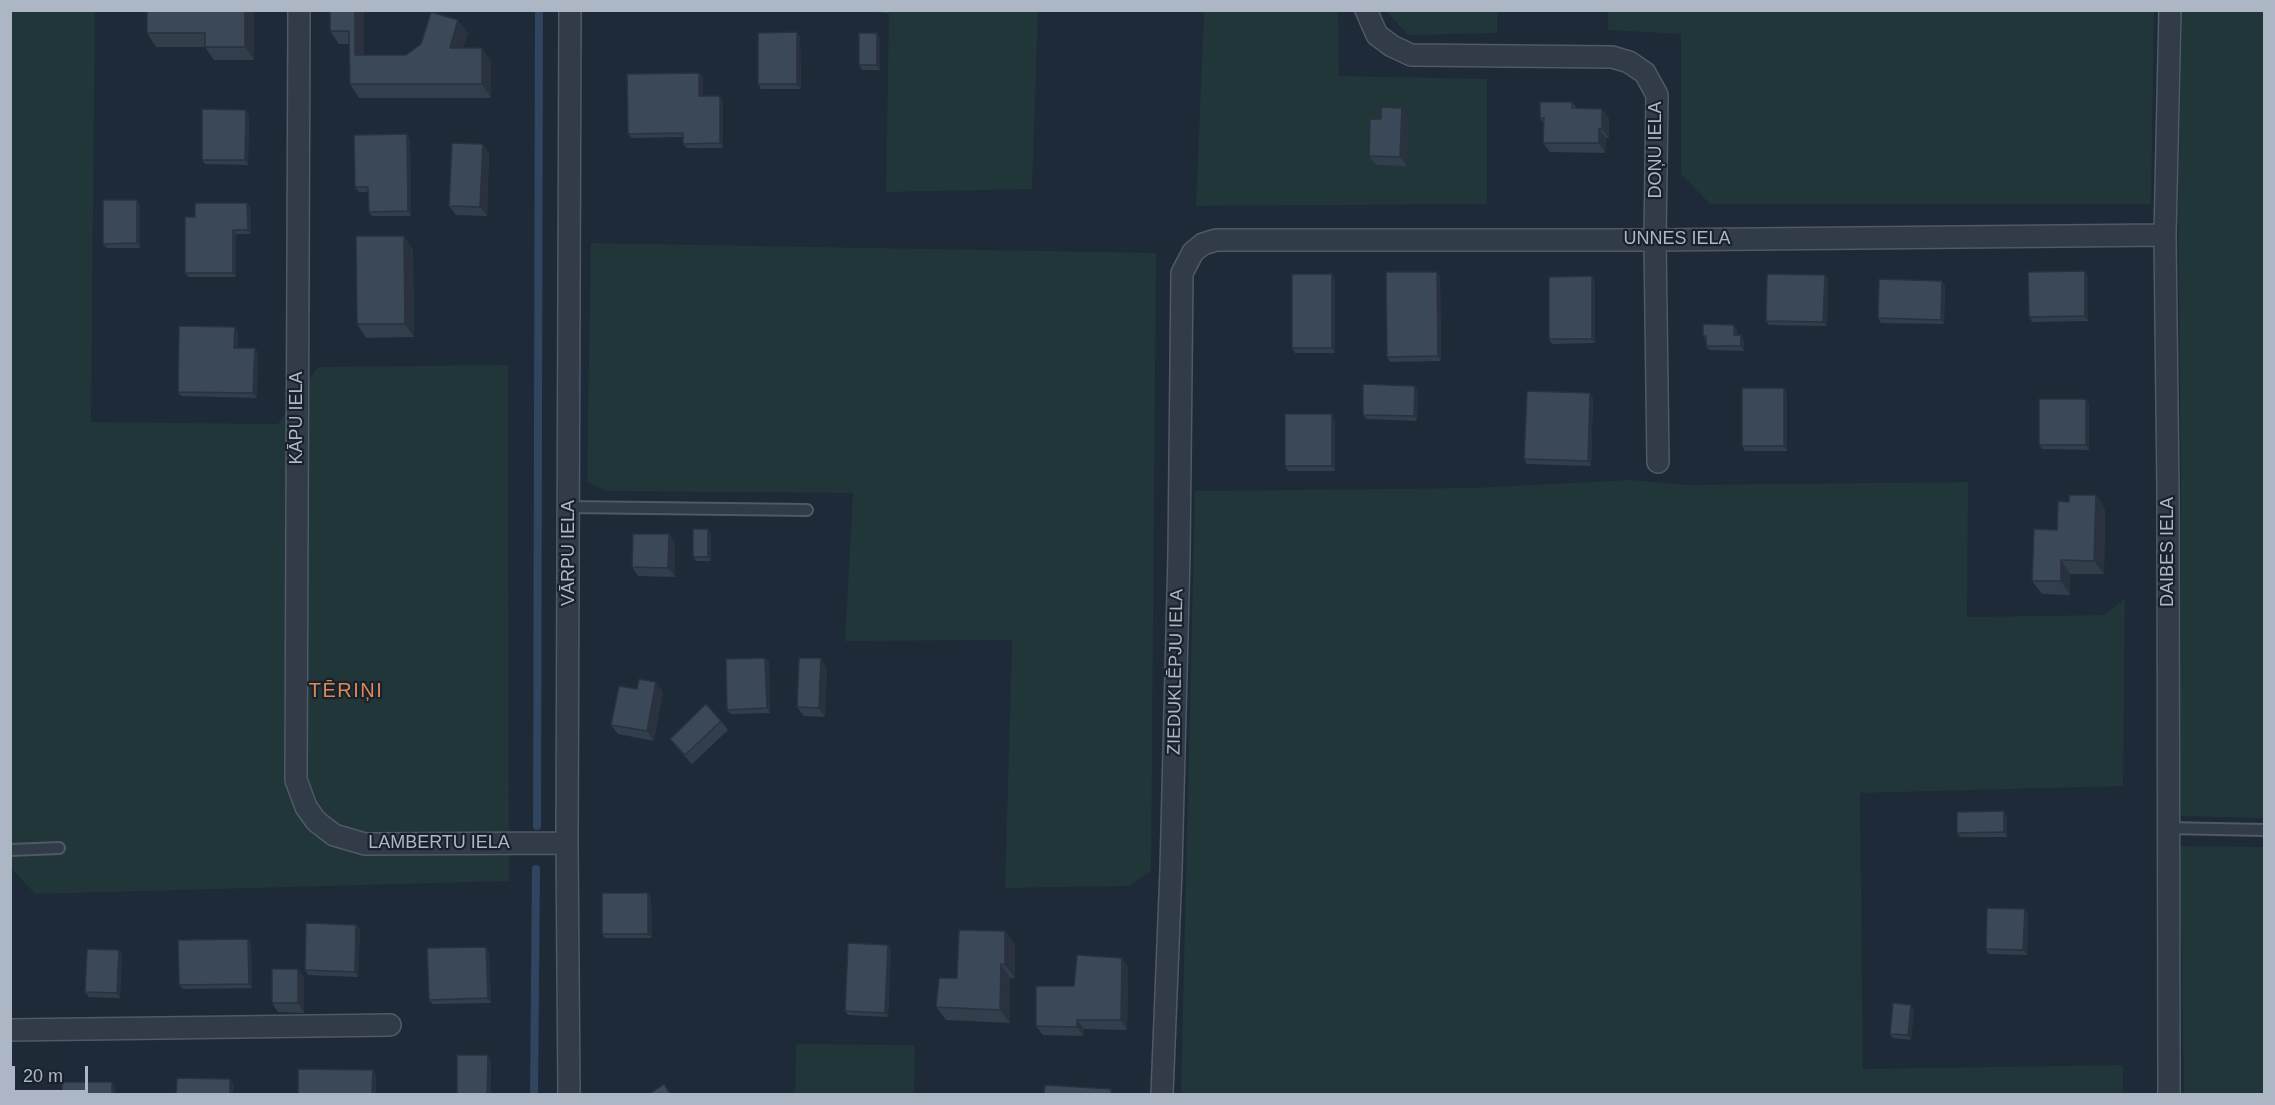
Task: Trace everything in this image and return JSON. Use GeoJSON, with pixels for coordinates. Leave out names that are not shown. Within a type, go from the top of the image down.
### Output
{"type":"FeatureCollection","features":[{"type":"Feature","properties":{"kind":"street","name":"KĀPU IELA"},"geometry":{"type":"LineString","coordinates":[[299,10],[296,780],[306,807],[316,820]]}},
{"type":"Feature","properties":{"kind":"street","name":"VĀRPU IELA"},"geometry":{"type":"LineString","coordinates":[[568,1095],[570,10]]}},
{"type":"Feature","properties":{"kind":"street","name":"DOŅU IELA"},"geometry":{"type":"LineString","coordinates":[[1366,10],[1377,35],[1392,46],[1412,55],[1612,57],[1629,62],[1645,73],[1657,95],[1655,240],[1658,462]]}},
{"type":"Feature","properties":{"kind":"street","name":"DAIBES IELA"},"geometry":{"type":"LineString","coordinates":[[2169,1095],[2168,490],[2165,235],[2170,10]]}},
{"type":"Feature","properties":{"kind":"street","name":"UNNES IELA"},"geometry":{"type":"LineString","coordinates":[[1193,252],[1203,244],[1215,240],[1655,240],[2165,235]]}},
{"type":"Feature","properties":{"kind":"street","name":"ZIEDUKLĒPJU IELA"},"geometry":{"type":"LineString","coordinates":[[1162,1095],[1171,870],[1179,554],[1182,273],[1193,252]]}},
{"type":"Feature","properties":{"kind":"street","name":"LAMBERTU IELA"},"geometry":{"type":"LineString","coordinates":[[316,820],[334,835],[365,844],[567,843]]}},
{"type":"Feature","properties":{"kind":"street"},"geometry":{"type":"LineString","coordinates":[[10,1029],[390,1026]]}},
{"type":"Feature","properties":{"kind":"lane"},"geometry":{"type":"LineString","coordinates":[[569,507],[807,510]]}},
{"type":"Feature","properties":{"kind":"lane"},"geometry":{"type":"LineString","coordinates":[[2168,828],[2265,830]]}},
{"type":"Feature","properties":{"kind":"lane"},"geometry":{"type":"LineString","coordinates":[[10,850],[59,848]]}},
{"type":"Feature","properties":{"kind":"green space"},"geometry":{"type":"Polygon","coordinates":[[[11,11],[95,11],[91,422],[278,424],[318,367],[508,365],[509,881],[35,894],[11,868],[11,11]]]}},
{"type":"Feature","properties":{"kind":"green space"},"geometry":{"type":"Polygon","coordinates":[[[889,11],[1038,11],[1032,189],[886,192],[889,11]]]}},
{"type":"Feature","properties":{"kind":"green space"},"geometry":{"type":"Polygon","coordinates":[[[1204,11],[1338,11],[1339,76],[1487,79],[1487,204],[1196,206],[1204,11]]]}},
{"type":"Feature","properties":{"kind":"green space"},"geometry":{"type":"Polygon","coordinates":[[[1386,11],[1497,11],[1497,33],[1408,35],[1386,11]]]}},
{"type":"Feature","properties":{"kind":"green space"},"geometry":{"type":"Polygon","coordinates":[[[1608,11],[2154,11],[2151,204],[1710,204],[1681,174],[1681,34],[1608,30],[1608,11]]]}},
{"type":"Feature","properties":{"kind":"green space"},"geometry":{"type":"Polygon","coordinates":[[[2182,11],[2264,11],[2264,818],[2180,816],[2181,475],[2178,210],[2182,11]]]}},
{"type":"Feature","properties":{"kind":"green space"},"geometry":{"type":"Polygon","coordinates":[[[591,243],[1156,253],[1151,871],[1130,886],[1005,888],[1012,640],[845,641],[853,493],[607,491],[587,482],[591,243]]]}},
{"type":"Feature","properties":{"kind":"green space"},"geometry":{"type":"Polygon","coordinates":[[[1632,480],[1686,485],[1968,482],[1967,617],[2105,615],[2125,598],[2123,786],[1860,793],[1863,1069],[2123,1065],[2123,1094],[1181,1094],[1195,491],[1472,488],[1632,480]]]}},
{"type":"Feature","properties":{"kind":"green space"},"geometry":{"type":"Polygon","coordinates":[[[2180,846],[2264,847],[2264,1094],[2184,1094],[2180,846]]]}},
{"type":"Feature","properties":{"kind":"green space"},"geometry":{"type":"Polygon","coordinates":[[[796,1044],[915,1045],[914,1094],[795,1094],[796,1044]]]}},
{"type":"Feature","properties":{"kind":"building"},"geometry":{"type":"Polygon","coordinates":[[[147,10],[245,10],[245,47],[205,47],[205,33],[147,33],[147,10]]]}},
{"type":"Feature","properties":{"kind":"building"},"geometry":{"type":"Polygon","coordinates":[[[330,10],[355,10],[355,55],[406,55],[421,44],[431,12],[458,20],[450,48],[482,48],[482,84],[350,84],[349,31],[330,31],[330,10]]]}},
{"type":"Feature","properties":{"kind":"building"},"geometry":{"type":"Polygon","coordinates":[[[797,32],[797,84],[758,84],[758,33],[797,32]]]}},
{"type":"Feature","properties":{"kind":"building"},"geometry":{"type":"Polygon","coordinates":[[[859,33],[877,33],[877,65],[859,65],[859,33]]]}},
{"type":"Feature","properties":{"kind":"building"},"geometry":{"type":"Polygon","coordinates":[[[699,73],[699,96],[720,96],[720,143],[683,144],[683,133],[628,134],[627,74],[699,73]]]}},
{"type":"Feature","properties":{"kind":"building"},"geometry":{"type":"Polygon","coordinates":[[[1540,102],[1572,102],[1572,108],[1602,109],[1599,143],[1543,143],[1544,118],[1540,118],[1540,102]]]}},
{"type":"Feature","properties":{"kind":"building"},"geometry":{"type":"Polygon","coordinates":[[[1381,107],[1402,108],[1400,157],[1369,156],[1370,119],[1381,119],[1381,107]]]}},
{"type":"Feature","properties":{"kind":"building"},"geometry":{"type":"Polygon","coordinates":[[[202,109],[246,110],[245,160],[202,160],[202,109]]]}},
{"type":"Feature","properties":{"kind":"building"},"geometry":{"type":"Polygon","coordinates":[[[407,134],[408,211],[369,212],[368,187],[355,187],[354,135],[407,134]]]}},
{"type":"Feature","properties":{"kind":"building"},"geometry":{"type":"Polygon","coordinates":[[[452,143],[483,144],[480,207],[449,206],[452,143]]]}},
{"type":"Feature","properties":{"kind":"building"},"geometry":{"type":"Polygon","coordinates":[[[103,200],[137,200],[137,243],[103,244],[103,200]]]}},
{"type":"Feature","properties":{"kind":"building"},"geometry":{"type":"Polygon","coordinates":[[[195,203],[247,203],[248,230],[233,230],[233,273],[185,273],[185,217],[195,217],[195,203]]]}},
{"type":"Feature","properties":{"kind":"building"},"geometry":{"type":"Polygon","coordinates":[[[356,236],[404,236],[405,324],[357,324],[356,236]]]}},
{"type":"Feature","properties":{"kind":"building"},"geometry":{"type":"Polygon","coordinates":[[[2085,271],[2085,316],[2029,317],[2028,272],[2085,271]]]}},
{"type":"Feature","properties":{"kind":"building"},"geometry":{"type":"Polygon","coordinates":[[[1386,272],[1437,272],[1438,356],[1387,357],[1386,272]]]}},
{"type":"Feature","properties":{"kind":"building"},"geometry":{"type":"Polygon","coordinates":[[[1292,274],[1332,274],[1332,348],[1292,348],[1292,274]]]}},
{"type":"Feature","properties":{"kind":"building"},"geometry":{"type":"Polygon","coordinates":[[[1767,274],[1825,275],[1823,322],[1766,321],[1767,274]]]}},
{"type":"Feature","properties":{"kind":"building"},"geometry":{"type":"Polygon","coordinates":[[[1592,276],[1592,339],[1549,339],[1549,277],[1592,276]]]}},
{"type":"Feature","properties":{"kind":"building"},"geometry":{"type":"Polygon","coordinates":[[[1879,279],[1942,281],[1941,320],[1878,318],[1879,279]]]}},
{"type":"Feature","properties":{"kind":"building"},"geometry":{"type":"Polygon","coordinates":[[[1703,324],[1734,325],[1734,335],[1741,335],[1741,346],[1706,346],[1703,324]]]}},
{"type":"Feature","properties":{"kind":"building"},"geometry":{"type":"Polygon","coordinates":[[[179,326],[235,327],[234,348],[255,348],[253,393],[178,392],[179,326]]]}},
{"type":"Feature","properties":{"kind":"building"},"geometry":{"type":"Polygon","coordinates":[[[1363,384],[1415,386],[1414,416],[1363,415],[1363,384]]]}},
{"type":"Feature","properties":{"kind":"building"},"geometry":{"type":"Polygon","coordinates":[[[1742,388],[1784,388],[1784,446],[1742,446],[1742,388]]]}},
{"type":"Feature","properties":{"kind":"building"},"geometry":{"type":"Polygon","coordinates":[[[1527,391],[1590,393],[1588,461],[1524,459],[1527,391]]]}},
{"type":"Feature","properties":{"kind":"building"},"geometry":{"type":"Polygon","coordinates":[[[2039,399],[2086,399],[2086,445],[2039,445],[2039,399]]]}},
{"type":"Feature","properties":{"kind":"building"},"geometry":{"type":"Polygon","coordinates":[[[1285,414],[1332,414],[1332,466],[1285,466],[1285,414]]]}},
{"type":"Feature","properties":{"kind":"building"},"geometry":{"type":"Polygon","coordinates":[[[2069,495],[2096,495],[2094,561],[2061,560],[2061,581],[2032,581],[2034,529],[2057,530],[2058,501],[2069,502],[2069,495]]]}},
{"type":"Feature","properties":{"kind":"building"},"geometry":{"type":"Polygon","coordinates":[[[693,529],[708,529],[708,557],[693,557],[693,529]]]}},
{"type":"Feature","properties":{"kind":"building"},"geometry":{"type":"Polygon","coordinates":[[[633,534],[669,534],[668,568],[632,567],[633,534]]]}},
{"type":"Feature","properties":{"kind":"building"},"geometry":{"type":"Polygon","coordinates":[[[765,658],[767,708],[727,710],[726,659],[765,658]]]}},
{"type":"Feature","properties":{"kind":"building"},"geometry":{"type":"Polygon","coordinates":[[[799,658],[821,658],[819,708],[797,707],[799,658]]]}},
{"type":"Feature","properties":{"kind":"building"},"geometry":{"type":"Polygon","coordinates":[[[639,679],[656,682],[647,731],[611,725],[619,686],[637,689],[639,679]]]}},
{"type":"Feature","properties":{"kind":"building"},"geometry":{"type":"Polygon","coordinates":[[[706,704],[721,721],[685,755],[670,739],[706,704]]]}},
{"type":"Feature","properties":{"kind":"building"},"geometry":{"type":"Polygon","coordinates":[[[2004,811],[2004,832],[1957,833],[1957,812],[2004,811]]]}},
{"type":"Feature","properties":{"kind":"building"},"geometry":{"type":"Polygon","coordinates":[[[602,893],[648,893],[648,934],[602,934],[602,893]]]}},
{"type":"Feature","properties":{"kind":"building"},"geometry":{"type":"Polygon","coordinates":[[[1987,908],[2025,909],[2023,950],[1986,949],[1987,908]]]}},
{"type":"Feature","properties":{"kind":"building"},"geometry":{"type":"Polygon","coordinates":[[[306,923],[356,925],[355,972],[305,970],[306,923]]]}},
{"type":"Feature","properties":{"kind":"building"},"geometry":{"type":"Polygon","coordinates":[[[959,930],[1005,931],[1005,965],[1001,964],[1000,1010],[936,1007],[939,978],[957,978],[959,930]]]}},
{"type":"Feature","properties":{"kind":"building"},"geometry":{"type":"Polygon","coordinates":[[[248,939],[249,984],[179,985],[178,940],[248,939]]]}},
{"type":"Feature","properties":{"kind":"building"},"geometry":{"type":"Polygon","coordinates":[[[848,943],[888,945],[885,1013],[845,1011],[848,943]]]}},
{"type":"Feature","properties":{"kind":"building"},"geometry":{"type":"Polygon","coordinates":[[[486,947],[488,998],[429,1000],[427,948],[486,947]]]}},
{"type":"Feature","properties":{"kind":"building"},"geometry":{"type":"Polygon","coordinates":[[[87,949],[119,950],[117,993],[85,992],[87,949]]]}},
{"type":"Feature","properties":{"kind":"building"},"geometry":{"type":"Polygon","coordinates":[[[1077,955],[1122,958],[1121,1020],[1077,1020],[1077,1027],[1036,1026],[1036,986],[1074,986],[1077,955]]]}},
{"type":"Feature","properties":{"kind":"building"},"geometry":{"type":"Polygon","coordinates":[[[272,969],[298,969],[298,1003],[272,1003],[272,969]]]}},
{"type":"Feature","properties":{"kind":"building"},"geometry":{"type":"Polygon","coordinates":[[[1893,1003],[1911,1005],[1908,1035],[1890,1034],[1893,1003]]]}},
{"type":"Feature","properties":{"kind":"building"},"geometry":{"type":"Polygon","coordinates":[[[457,1055],[488,1055],[487,1095],[457,1095],[457,1055]]]}},
{"type":"Feature","properties":{"kind":"building"},"geometry":{"type":"Polygon","coordinates":[[[298,1069],[373,1070],[372,1095],[298,1095],[298,1069]]]}},
{"type":"Feature","properties":{"kind":"building"},"geometry":{"type":"Polygon","coordinates":[[[177,1078],[230,1079],[230,1095],[176,1095],[177,1078]]]}},
{"type":"Feature","properties":{"kind":"building"},"geometry":{"type":"Polygon","coordinates":[[[62,1082],[112,1082],[112,1095],[62,1095],[62,1082]]]}},
{"type":"Feature","properties":{"kind":"building"},"geometry":{"type":"Polygon","coordinates":[[[664,1084],[671,1095],[648,1095],[664,1084]]]}},
{"type":"Feature","properties":{"kind":"building"},"geometry":{"type":"Polygon","coordinates":[[[1045,1085],[1111,1089],[1111,1095],[1044,1095],[1045,1085]]]}},
{"type":"Feature","properties":{"kind":"waterway"},"geometry":{"type":"LineString","coordinates":[[537,826],[539,10]]}},
{"type":"Feature","properties":{"kind":"waterway"},"geometry":{"type":"LineString","coordinates":[[534,1094],[536,869]]}},
{"type":"Feature","properties":{"kind":"district","name":"TĒRIŅI"},"geometry":{"type":"Point","coordinates":[346,691]}}]}
